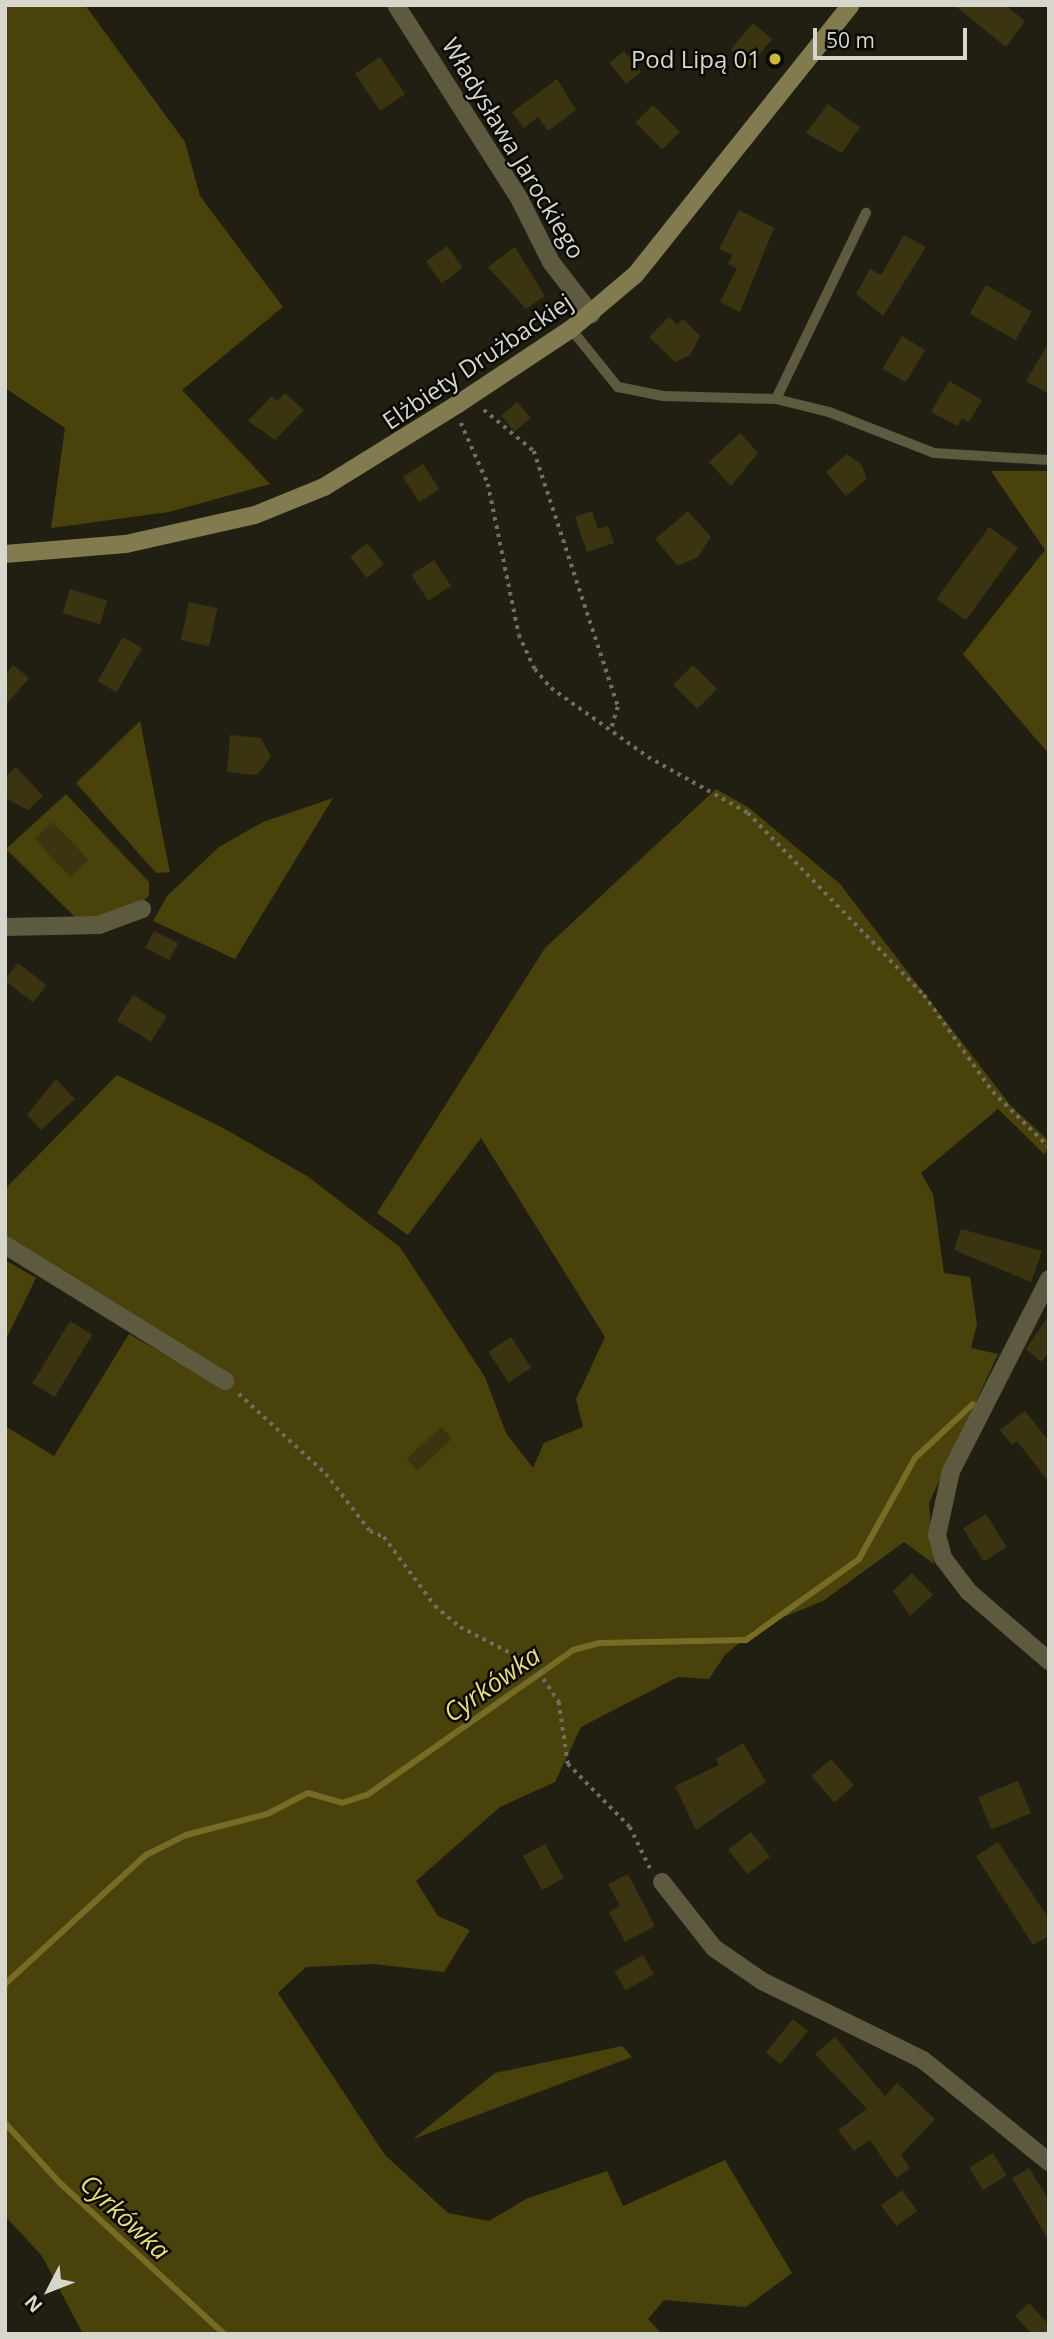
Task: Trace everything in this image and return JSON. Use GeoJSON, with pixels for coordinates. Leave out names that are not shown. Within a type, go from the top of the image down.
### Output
{"type":"FeatureCollection","features":[{"type":"Feature","properties":{"kind":"street","name":"Władysława Jarockiego"},"geometry":{"type":"LineString","coordinates":[[396,5],[520,200],[551,262],[591,314]]}},
{"type":"Feature","properties":{"kind":"street","name":"Elżbiety Drużbackiej"},"geometry":{"type":"LineString","coordinates":[[5,554],[126,544],[255,515],[348,474],[466,399],[591,314],[660,247],[851,5]]}},
{"type":"Feature","properties":{"kind":"street"},"geometry":{"type":"LineString","coordinates":[[5,927],[99,925],[142,909]]}},
{"type":"Feature","properties":{"kind":"street"},"geometry":{"type":"LineString","coordinates":[[5,1245],[225,1381]]}},
{"type":"Feature","properties":{"kind":"street"},"geometry":{"type":"LineString","coordinates":[[1049,1279],[951,1471],[937,1535],[943,1558],[970,1592],[1049,1661]]}},
{"type":"Feature","properties":{"kind":"street"},"geometry":{"type":"LineString","coordinates":[[663,1882],[714,1948],[762,1981],[923,2060],[1049,2162]]}},
{"type":"Feature","properties":{"kind":"lane"},"geometry":{"type":"LineString","coordinates":[[776,399],[866,214]]}},
{"type":"Feature","properties":{"kind":"lane"},"geometry":{"type":"LineString","coordinates":[[571,329],[618,387],[663,396],[776,399],[829,412],[934,453],[1049,460]]}},
{"type":"Feature","properties":{"kind":"path"},"geometry":{"type":"LineString","coordinates":[[611,730],[618,707],[534,450],[466,399],[461,434],[488,484],[519,635],[551,688],[611,730],[748,813],[924,995],[993,1092],[1049,1147]]}},
{"type":"Feature","properties":{"kind":"path"},"geometry":{"type":"LineString","coordinates":[[225,1381],[326,1474],[370,1531],[384,1537],[435,1606],[460,1627],[534,1665],[559,1702],[568,1764],[631,1827],[663,1882]]}},
{"type":"Feature","properties":{"kind":"shaded area"},"geometry":{"type":"Polygon","coordinates":[[[5,5],[85,5],[185,142],[200,196],[283,307],[182,390],[270,484],[169,512],[51,528],[65,428],[5,388],[5,5]]]}},
{"type":"Feature","properties":{"kind":"shaded area"},"geometry":{"type":"Polygon","coordinates":[[[991,471],[1049,471],[1049,754],[963,654],[1045,550],[991,471]]]}},
{"type":"Feature","properties":{"kind":"shaded area"},"geometry":{"type":"Polygon","coordinates":[[[140,721],[170,872],[156,873],[76,783],[140,721]]]}},
{"type":"Feature","properties":{"kind":"shaded area"},"geometry":{"type":"Polygon","coordinates":[[[716,789],[748,807],[840,884],[1011,1106],[1049,1141],[1045,1155],[998,1109],[921,1173],[933,1194],[944,1273],[970,1277],[977,1324],[971,1348],[998,1354],[929,1503],[934,1564],[904,1542],[823,1601],[755,1629],[725,1655],[709,1679],[678,1677],[581,1727],[555,1782],[500,1807],[416,1881],[438,1916],[470,1930],[444,1972],[373,1964],[306,1967],[278,1993],[385,2155],[448,2213],[489,2221],[526,2199],[607,2171],[623,2206],[725,2160],[792,2273],[746,2307],[664,2300],[648,2319],[662,2334],[83,2334],[42,2256],[5,2216],[5,1426],[54,1456],[129,1334],[223,1387],[5,1240],[5,1189],[117,1075],[223,1128],[307,1176],[400,1247],[485,1377],[506,1433],[533,1468],[544,1443],[583,1427],[576,1399],[605,1337],[481,1138],[408,1235],[377,1213],[545,948],[716,789]]]}},
{"type":"Feature","properties":{"kind":"shaded area"},"geometry":{"type":"Polygon","coordinates":[[[66,794],[149,882],[149,895],[138,907],[81,923],[6,849],[66,794]]]}},
{"type":"Feature","properties":{"kind":"shaded area"},"geometry":{"type":"Polygon","coordinates":[[[333,798],[235,959],[153,921],[167,896],[219,847],[263,822],[333,798]]]}},
{"type":"Feature","properties":{"kind":"shaded area"},"geometry":{"type":"Polygon","coordinates":[[[5,1260],[36,1278],[5,1341],[5,1260]]]}},
{"type":"Feature","properties":{"kind":"shaded area"},"geometry":{"type":"Polygon","coordinates":[[[622,2046],[632,2057],[413,2139],[495,2073],[622,2046]]]}},
{"type":"Feature","properties":{"kind":"building"},"geometry":{"type":"Polygon","coordinates":[[[954,5],[1005,5],[1025,21],[1006,47],[954,5]]]}},
{"type":"Feature","properties":{"kind":"building"},"geometry":{"type":"Polygon","coordinates":[[[753,23],[772,39],[750,66],[731,50],[753,23]]]}},
{"type":"Feature","properties":{"kind":"building"},"geometry":{"type":"Polygon","coordinates":[[[624,51],[641,72],[626,84],[609,63],[624,51]]]}},
{"type":"Feature","properties":{"kind":"building"},"geometry":{"type":"Polygon","coordinates":[[[380,57],[405,94],[380,111],[355,74],[380,57]]]}},
{"type":"Feature","properties":{"kind":"building"},"geometry":{"type":"Polygon","coordinates":[[[557,79],[576,110],[548,131],[538,117],[524,128],[512,112],[557,79]]]}},
{"type":"Feature","properties":{"kind":"building"},"geometry":{"type":"Polygon","coordinates":[[[828,104],[860,127],[842,153],[806,133],[828,104]]]}},
{"type":"Feature","properties":{"kind":"building"},"geometry":{"type":"Polygon","coordinates":[[[653,105],[680,132],[662,150],[635,123],[653,105]]]}},
{"type":"Feature","properties":{"kind":"building"},"geometry":{"type":"Polygon","coordinates":[[[739,210],[774,228],[740,312],[720,302],[737,268],[728,264],[732,255],[719,249],[739,210]]]}},
{"type":"Feature","properties":{"kind":"building"},"geometry":{"type":"Polygon","coordinates":[[[904,235],[926,247],[883,316],[856,294],[870,269],[881,275],[904,235]]]}},
{"type":"Feature","properties":{"kind":"building"},"geometry":{"type":"Polygon","coordinates":[[[447,246],[463,268],[442,283],[426,261],[447,246]]]}},
{"type":"Feature","properties":{"kind":"building"},"geometry":{"type":"Polygon","coordinates":[[[515,247],[545,296],[526,309],[488,267],[515,247]]]}},
{"type":"Feature","properties":{"kind":"building"},"geometry":{"type":"Polygon","coordinates":[[[986,285],[1032,312],[1015,340],[970,314],[986,285]]]}},
{"type":"Feature","properties":{"kind":"building"},"geometry":{"type":"Polygon","coordinates":[[[669,317],[677,325],[683,319],[700,336],[690,355],[675,362],[649,337],[669,317]]]}},
{"type":"Feature","properties":{"kind":"building"},"geometry":{"type":"Polygon","coordinates":[[[902,336],[925,350],[906,382],[882,369],[902,336]]]}},
{"type":"Feature","properties":{"kind":"building"},"geometry":{"type":"Polygon","coordinates":[[[1049,342],[1049,394],[1026,381],[1049,342]]]}},
{"type":"Feature","properties":{"kind":"building"},"geometry":{"type":"Polygon","coordinates":[[[949,381],[982,400],[969,422],[962,418],[958,426],[931,412],[949,381]]]}},
{"type":"Feature","properties":{"kind":"building"},"geometry":{"type":"Polygon","coordinates":[[[285,393],[304,410],[275,440],[248,421],[272,396],[277,401],[285,393]]]}},
{"type":"Feature","properties":{"kind":"building"},"geometry":{"type":"Polygon","coordinates":[[[517,402],[531,418],[515,432],[501,416],[517,402]]]}},
{"type":"Feature","properties":{"kind":"building"},"geometry":{"type":"Polygon","coordinates":[[[740,433],[758,453],[731,486],[709,462],[740,433]]]}},
{"type":"Feature","properties":{"kind":"building"},"geometry":{"type":"Polygon","coordinates":[[[847,454],[861,464],[867,479],[846,496],[826,472],[847,454]]]}},
{"type":"Feature","properties":{"kind":"building"},"geometry":{"type":"Polygon","coordinates":[[[423,464],[439,489],[419,502],[403,477],[423,464]]]}},
{"type":"Feature","properties":{"kind":"building"},"geometry":{"type":"Polygon","coordinates":[[[592,511],[598,529],[608,526],[614,543],[587,552],[575,517],[592,511]]]}},
{"type":"Feature","properties":{"kind":"building"},"geometry":{"type":"Polygon","coordinates":[[[688,511],[711,537],[698,557],[678,566],[655,539],[688,511]]]}},
{"type":"Feature","properties":{"kind":"building"},"geometry":{"type":"Polygon","coordinates":[[[989,527],[1018,548],[966,620],[937,599],[989,527]]]}},
{"type":"Feature","properties":{"kind":"building"},"geometry":{"type":"Polygon","coordinates":[[[367,543],[384,564],[367,578],[350,557],[367,543]]]}},
{"type":"Feature","properties":{"kind":"building"},"geometry":{"type":"Polygon","coordinates":[[[434,560],[451,586],[428,601],[411,575],[434,560]]]}},
{"type":"Feature","properties":{"kind":"building"},"geometry":{"type":"Polygon","coordinates":[[[70,589],[107,600],[100,624],[63,613],[70,589]]]}},
{"type":"Feature","properties":{"kind":"building"},"geometry":{"type":"Polygon","coordinates":[[[189,602],[217,608],[209,646],[181,640],[189,602]]]}},
{"type":"Feature","properties":{"kind":"building"},"geometry":{"type":"Polygon","coordinates":[[[123,637],[142,648],[117,692],[98,681],[123,637]]]}},
{"type":"Feature","properties":{"kind":"building"},"geometry":{"type":"Polygon","coordinates":[[[13,665],[29,678],[5,706],[5,676],[13,665]]]}},
{"type":"Feature","properties":{"kind":"building"},"geometry":{"type":"Polygon","coordinates":[[[693,665],[717,689],[697,709],[673,685],[693,665]]]}},
{"type":"Feature","properties":{"kind":"building"},"geometry":{"type":"Polygon","coordinates":[[[230,735],[261,738],[271,757],[257,775],[227,772],[230,735]]]}},
{"type":"Feature","properties":{"kind":"building"},"geometry":{"type":"Polygon","coordinates":[[[16,767],[43,796],[28,810],[5,798],[5,777],[16,767]]]}},
{"type":"Feature","properties":{"kind":"building"},"geometry":{"type":"Polygon","coordinates":[[[53,822],[88,860],[70,877],[35,839],[53,822]]]}},
{"type":"Feature","properties":{"kind":"building"},"geometry":{"type":"Polygon","coordinates":[[[154,931],[178,943],[169,960],[145,948],[154,931]]]}},
{"type":"Feature","properties":{"kind":"building"},"geometry":{"type":"Polygon","coordinates":[[[18,963],[46,985],[33,1003],[5,981],[18,963]]]}},
{"type":"Feature","properties":{"kind":"building"},"geometry":{"type":"Polygon","coordinates":[[[133,995],[167,1016],[151,1042],[117,1020],[133,995]]]}},
{"type":"Feature","properties":{"kind":"building"},"geometry":{"type":"Polygon","coordinates":[[[56,1079],[75,1099],[41,1130],[27,1115],[56,1079]]]}},
{"type":"Feature","properties":{"kind":"building"},"geometry":{"type":"Polygon","coordinates":[[[961,1229],[1042,1251],[1031,1282],[954,1250],[961,1229]]]}},
{"type":"Feature","properties":{"kind":"building"},"geometry":{"type":"Polygon","coordinates":[[[1049,1315],[1049,1353],[1041,1362],[1026,1349],[1049,1315]]]}},
{"type":"Feature","properties":{"kind":"building"},"geometry":{"type":"Polygon","coordinates":[[[70,1321],[92,1334],[55,1397],[32,1384],[70,1321]]]}},
{"type":"Feature","properties":{"kind":"building"},"geometry":{"type":"Polygon","coordinates":[[[511,1337],[531,1368],[509,1383],[488,1352],[511,1337]]]}},
{"type":"Feature","properties":{"kind":"building"},"geometry":{"type":"Polygon","coordinates":[[[1025,1411],[1049,1441],[1049,1482],[1017,1441],[1012,1445],[1000,1430],[1025,1411]]]}},
{"type":"Feature","properties":{"kind":"building"},"geometry":{"type":"Polygon","coordinates":[[[441,1427],[452,1439],[418,1471],[407,1459],[441,1427]]]}},
{"type":"Feature","properties":{"kind":"building"},"geometry":{"type":"Polygon","coordinates":[[[986,1514],[1007,1547],[984,1561],[963,1528],[986,1514]]]}},
{"type":"Feature","properties":{"kind":"building"},"geometry":{"type":"Polygon","coordinates":[[[912,1573],[933,1595],[910,1616],[893,1591],[912,1573]]]}},
{"type":"Feature","properties":{"kind":"building"},"geometry":{"type":"Polygon","coordinates":[[[743,1743],[766,1782],[696,1830],[675,1786],[719,1765],[716,1759],[743,1743]]]}},
{"type":"Feature","properties":{"kind":"building"},"geometry":{"type":"Polygon","coordinates":[[[831,1759],[854,1785],[834,1802],[811,1776],[831,1759]]]}},
{"type":"Feature","properties":{"kind":"building"},"geometry":{"type":"Polygon","coordinates":[[[1018,1781],[1031,1813],[991,1830],[978,1797],[1018,1781]]]}},
{"type":"Feature","properties":{"kind":"building"},"geometry":{"type":"Polygon","coordinates":[[[751,1832],[770,1856],[747,1874],[728,1850],[751,1832]]]}},
{"type":"Feature","properties":{"kind":"building"},"geometry":{"type":"Polygon","coordinates":[[[998,1842],[1049,1919],[1049,1936],[1033,1945],[976,1856],[998,1842]]]}},
{"type":"Feature","properties":{"kind":"building"},"geometry":{"type":"Polygon","coordinates":[[[545,1844],[564,1878],[542,1890],[523,1856],[545,1844]]]}},
{"type":"Feature","properties":{"kind":"building"},"geometry":{"type":"Polygon","coordinates":[[[628,1874],[655,1926],[625,1942],[609,1912],[620,1906],[608,1884],[628,1874]]]}},
{"type":"Feature","properties":{"kind":"building"},"geometry":{"type":"Polygon","coordinates":[[[643,1955],[654,1974],[625,1991],[614,1972],[643,1955]]]}},
{"type":"Feature","properties":{"kind":"building"},"geometry":{"type":"Polygon","coordinates":[[[793,2019],[808,2031],[781,2064],[766,2052],[793,2019]]]}},
{"type":"Feature","properties":{"kind":"building"},"geometry":{"type":"Polygon","coordinates":[[[835,2037],[885,2096],[897,2083],[935,2119],[901,2155],[910,2168],[896,2178],[870,2140],[854,2151],[838,2130],[867,2109],[815,2054],[835,2037]]]}},
{"type":"Feature","properties":{"kind":"building"},"geometry":{"type":"Polygon","coordinates":[[[993,2153],[1007,2175],[983,2190],[969,2168],[993,2153]]]}},
{"type":"Feature","properties":{"kind":"building"},"geometry":{"type":"Polygon","coordinates":[[[1029,2168],[1049,2200],[1049,2241],[1012,2178],[1029,2168]]]}},
{"type":"Feature","properties":{"kind":"building"},"geometry":{"type":"Polygon","coordinates":[[[902,2190],[917,2211],[896,2226],[881,2205],[902,2190]]]}},
{"type":"Feature","properties":{"kind":"building"},"geometry":{"type":"Polygon","coordinates":[[[1029,2303],[1049,2325],[1049,2334],[1032,2334],[1015,2316],[1029,2303]]]}},
{"type":"Feature","properties":{"kind":"waterway","name":"Cyrkówka"},"geometry":{"type":"LineString","coordinates":[[5,1984],[146,1855],[186,1835],[267,1814],[308,1793],[342,1803],[367,1795],[573,1650],[599,1643],[746,1640],[859,1559],[915,1458],[973,1404]]}},
{"type":"Feature","properties":{"kind":"waterway","name":"Cyrkówka"},"geometry":{"type":"LineString","coordinates":[[5,2123],[60,2183],[224,2334]]}},
{"type":"Feature","properties":{"kind":"place","name":"Pod Lipą 01"},"geometry":{"type":"Point","coordinates":[775,59]}}]}
